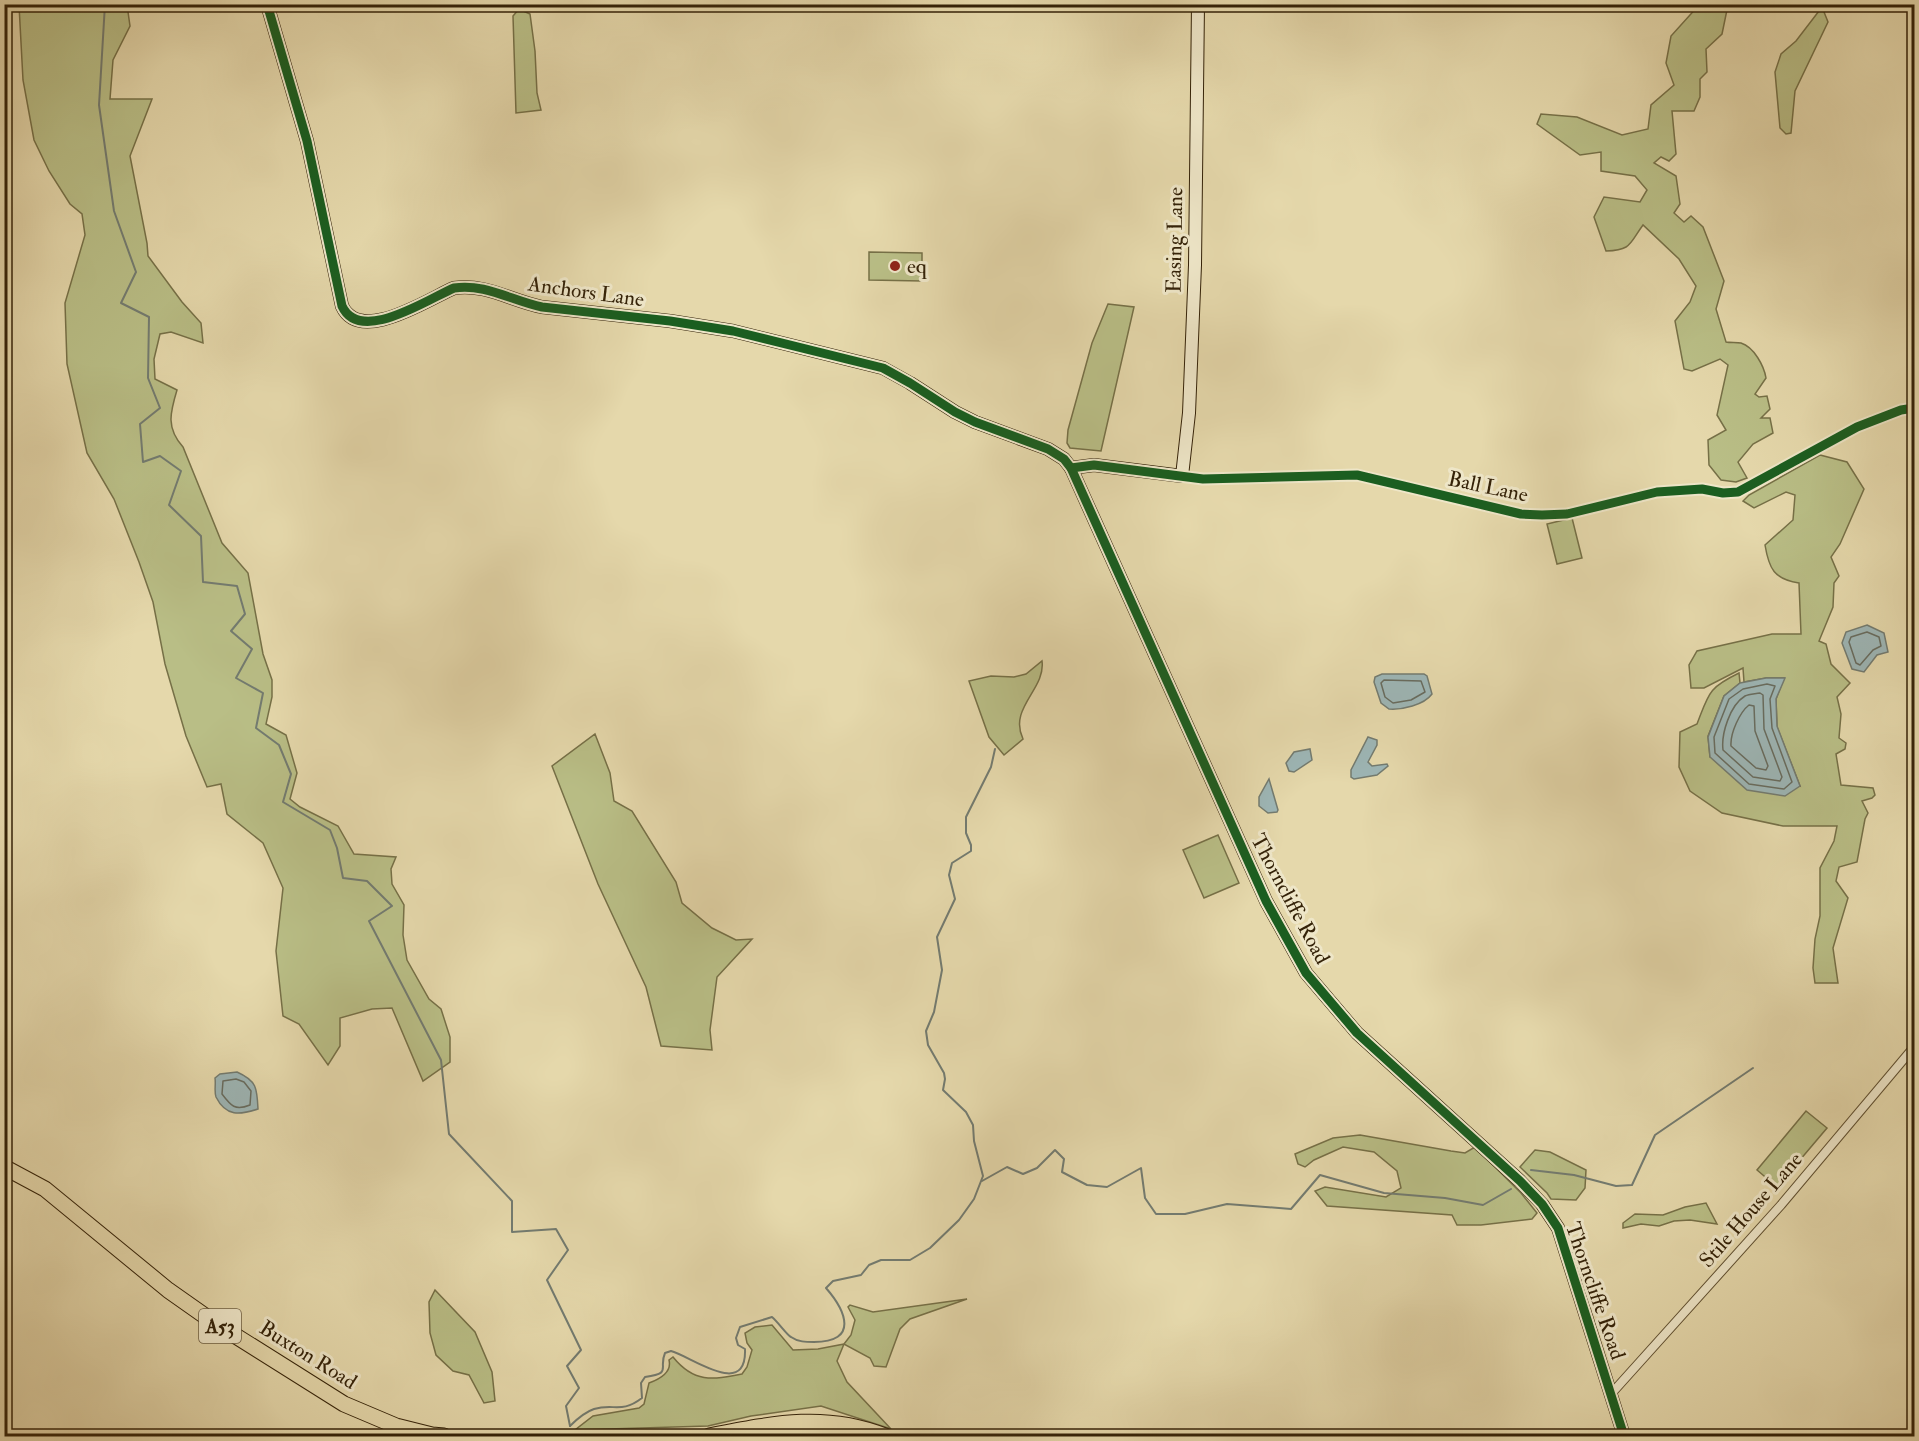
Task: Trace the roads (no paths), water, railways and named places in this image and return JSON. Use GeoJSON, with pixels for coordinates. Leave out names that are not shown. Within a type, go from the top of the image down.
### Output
{"type":"FeatureCollection","features":[{"type":"Feature","properties":{"kind":"highway","name":"Buxton Road"},"geometry":{"type":"LineString","coordinates":[[4,1167],[45,1189],[168,1290],[344,1404],[396,1426],[444,1437]]}},
{"type":"Feature","properties":{"kind":"highway"},"geometry":{"type":"LineString","coordinates":[[709,1437],[768,1425],[809,1421],[841,1423],[885,1437]]}},
{"type":"Feature","properties":{"kind":"street","name":"Anchors Lane"},"geometry":{"type":"LineString","coordinates":[[267,4],[307,141],[342,306],[351,319],[358,322],[377,322],[454,288],[477,287],[542,307],[659,320],[733,332],[884,368],[955,412]]}},
{"type":"Feature","properties":{"kind":"street","name":"Easing Lane"},"geometry":{"type":"LineString","coordinates":[[1182,476],[1189,413],[1195,265],[1198,4]]}},
{"type":"Feature","properties":{"kind":"street","name":"Ball Lane"},"geometry":{"type":"LineString","coordinates":[[1071,468],[1094,465],[1203,479],[1357,475],[1521,514],[1567,514],[1657,492],[1702,489],[1723,493],[1738,492],[1857,427],[1901,410],[1914,408]]}},
{"type":"Feature","properties":{"kind":"street","name":"Thorncliffe Road"},"geometry":{"type":"LineString","coordinates":[[955,412],[975,422],[1048,449],[1064,459],[1071,468],[1266,901],[1306,973],[1358,1034],[1520,1181],[1542,1204],[1558,1228],[1624,1437]]}},
{"type":"Feature","properties":{"kind":"street","name":"Stile House Lane"},"geometry":{"type":"LineString","coordinates":[[1611,1394],[1781,1205],[1914,1047]]}},
{"type":"Feature","properties":{"kind":"water"},"geometry":{"type":"Polygon","coordinates":[[[1867,625],[1884,633],[1888,652],[1877,655],[1864,672],[1852,669],[1842,643],[1846,632],[1867,625]]]}},
{"type":"Feature","properties":{"kind":"water"},"geometry":{"type":"Polygon","coordinates":[[[1382,674],[1424,674],[1427,676],[1432,694],[1424,701],[1412,706],[1389,709],[1381,703],[1374,682],[1375,677],[1382,674]]]}},
{"type":"Feature","properties":{"kind":"water"},"geometry":{"type":"Polygon","coordinates":[[[1766,678],[1785,678],[1776,699],[1777,726],[1800,786],[1785,796],[1747,790],[1710,757],[1708,737],[1724,696],[1740,683],[1766,678]]]}},
{"type":"Feature","properties":{"kind":"water"},"geometry":{"type":"Polygon","coordinates":[[[1368,737],[1377,740],[1377,745],[1368,762],[1372,766],[1387,764],[1388,766],[1377,775],[1354,779],[1351,777],[1351,770],[1368,737]]]}},
{"type":"Feature","properties":{"kind":"water"},"geometry":{"type":"Polygon","coordinates":[[[1310,749],[1312,760],[1294,772],[1289,771],[1286,763],[1294,752],[1310,749]]]}},
{"type":"Feature","properties":{"kind":"water"},"geometry":{"type":"Polygon","coordinates":[[[1269,779],[1278,810],[1268,813],[1259,806],[1259,797],[1269,779]]]}},
{"type":"Feature","properties":{"kind":"water"},"geometry":{"type":"Polygon","coordinates":[[[237,1072],[249,1079],[255,1086],[258,1109],[234,1113],[224,1108],[216,1097],[215,1078],[220,1074],[237,1072]]]}},
{"type":"Feature","properties":{"kind":"waterway"},"geometry":{"type":"LineString","coordinates":[[105,4],[99,105],[114,211],[136,272],[121,303],[149,317],[148,378],[160,408],[140,424],[143,462],[160,456],[181,471],[169,505],[201,536],[203,582],[237,586],[245,614],[231,631],[252,649],[236,678],[263,693],[256,728],[279,745],[291,774],[283,802],[330,830],[337,848],[343,878],[367,881],[392,906],[369,921],[441,1060],[449,1134],[512,1201],[512,1232],[556,1229],[568,1250],[547,1280],[581,1350],[567,1366],[579,1388],[566,1406],[570,1426]]}},
{"type":"Feature","properties":{"kind":"waterway"},"geometry":{"type":"LineString","coordinates":[[570,1426],[594,1409],[628,1406],[642,1398],[641,1383],[645,1377],[662,1372],[665,1353],[671,1351],[716,1371],[737,1372],[743,1364],[745,1349],[738,1345],[736,1338],[740,1327],[772,1317],[789,1336],[799,1341],[828,1341],[838,1337],[843,1331],[843,1315],[826,1288],[833,1281],[861,1275],[869,1265],[881,1260],[910,1260],[930,1248],[959,1220],[974,1199],[983,1176],[974,1141],[973,1125],[966,1112],[943,1090],[944,1073],[928,1045],[926,1031],[934,1012],[942,970],[937,937],[955,899],[949,875],[952,863],[971,851],[966,833],[966,817],[991,767],[995,749]]}},
{"type":"Feature","properties":{"kind":"waterway"},"geometry":{"type":"LineString","coordinates":[[1531,1170],[1574,1175],[1616,1186],[1632,1185],[1655,1135],[1753,1068]]}},
{"type":"Feature","properties":{"kind":"waterway"},"geometry":{"type":"LineString","coordinates":[[982,1181],[1007,1167],[1023,1174],[1037,1168],[1055,1150],[1064,1159],[1062,1172],[1087,1185],[1107,1187],[1141,1168],[1145,1198],[1156,1214],[1185,1214],[1227,1204],[1291,1209],[1320,1175],[1384,1193],[1445,1198],[1483,1205],[1511,1189]]}},
{"type":"Feature","properties":{"kind":"place","name":"eq"},"geometry":{"type":"Point","coordinates":[895,266]}}]}
